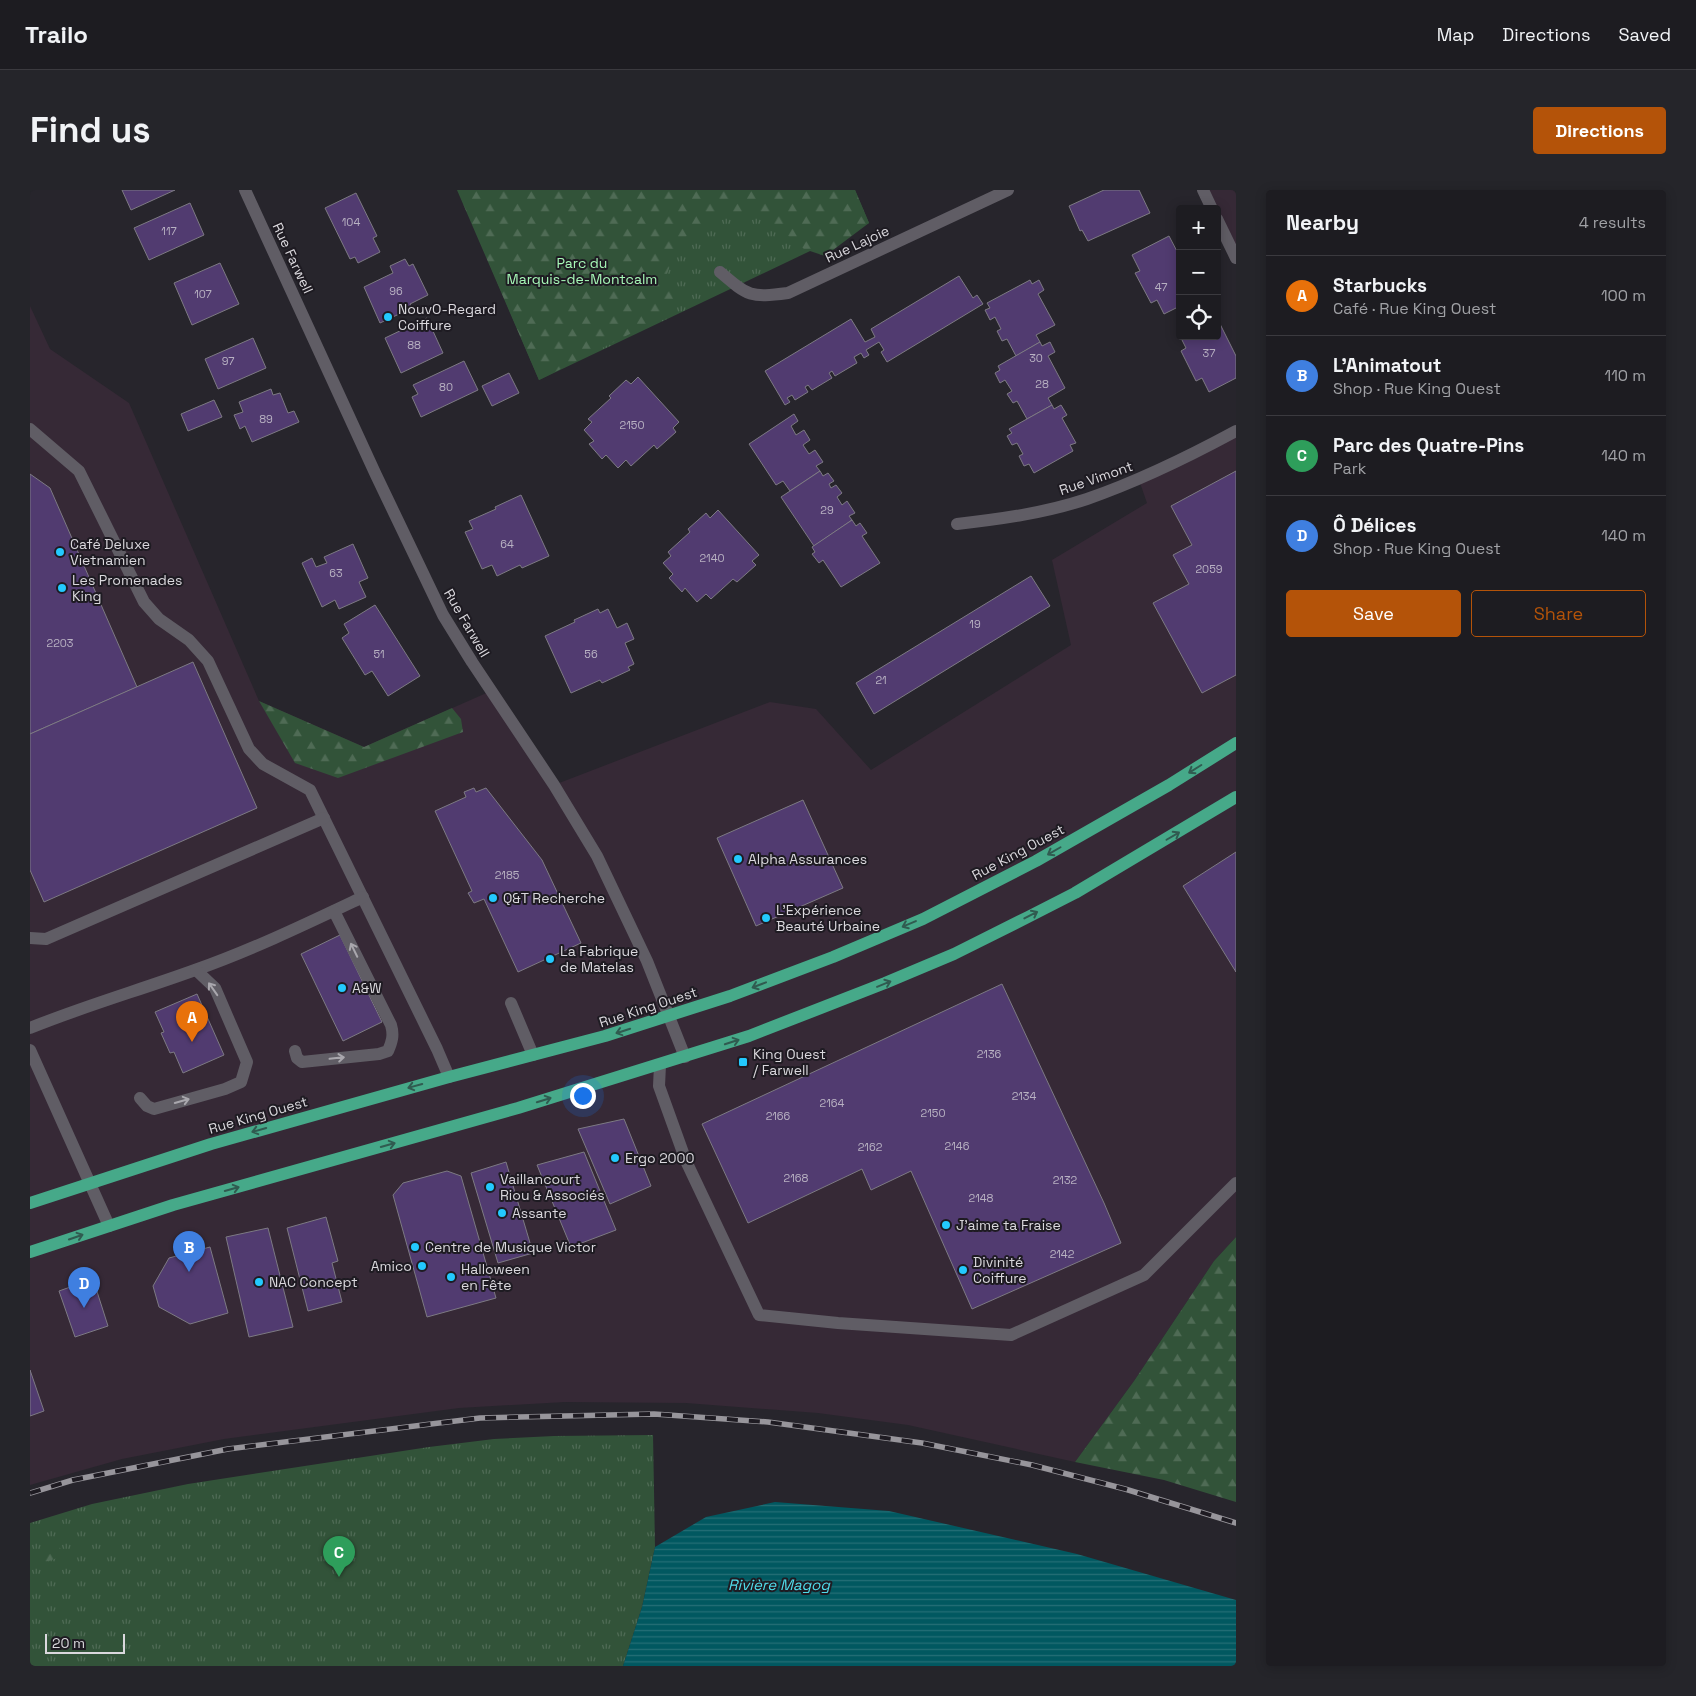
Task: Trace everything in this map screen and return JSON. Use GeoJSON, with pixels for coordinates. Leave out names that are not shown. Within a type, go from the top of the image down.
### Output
{"type":"FeatureCollection","features":[{"type":"Feature","properties":{"kind":"main road","name":"Rue King Ouest"},"geometry":{"type":"LineString","coordinates":[[30,1203],[211,1144],[449,1077],[605,1036],[730,996],[833,957],[923,919],[1036,862],[1169,785],[1236,743]]}},
{"type":"Feature","properties":{"kind":"main road"},"geometry":{"type":"LineString","coordinates":[[30,1252],[202,1197],[518,1108],[660,1065],[749,1036],[808,1014],[954,954],[1075,892],[1236,798]]}},
{"type":"Feature","properties":{"kind":"street","name":"Rue Farwell"},"geometry":{"type":"LineString","coordinates":[[245,190],[376,476],[443,615],[597,856],[647,961],[686,1057]]}},
{"type":"Feature","properties":{"kind":"street","name":"Rue Lajoie"},"geometry":{"type":"LineString","coordinates":[[720,272],[743,292],[763,296],[788,293],[1008,190]]}},
{"type":"Feature","properties":{"kind":"street"},"geometry":{"type":"LineString","coordinates":[[1203,190],[1210,205]]}},
{"type":"Feature","properties":{"kind":"street"},"geometry":{"type":"LineString","coordinates":[[1221,227],[1236,258]]}},
{"type":"Feature","properties":{"kind":"street"},"geometry":{"type":"LineString","coordinates":[[30,429],[79,471],[144,602],[159,620],[190,640],[208,661],[249,749],[263,764],[310,790],[449,1077]]}},
{"type":"Feature","properties":{"kind":"street","name":"Rue Vimont"},"geometry":{"type":"LineString","coordinates":[[957,524],[1041,512],[1086,500],[1139,480],[1236,431]]}},
{"type":"Feature","properties":{"kind":"street"},"geometry":{"type":"LineString","coordinates":[[30,938],[46,939],[324,818]]}},
{"type":"Feature","properties":{"kind":"street"},"geometry":{"type":"LineString","coordinates":[[30,1028],[92,1004],[196,970],[334,911],[362,897]]}},
{"type":"Feature","properties":{"kind":"street"},"geometry":{"type":"LineString","coordinates":[[295,1051],[302,1062],[379,1054],[388,1051],[392,1043],[394,1034],[391,1025],[334,911]]}},
{"type":"Feature","properties":{"kind":"street"},"geometry":{"type":"LineString","coordinates":[[140,1098],[146,1106],[154,1109],[240,1082],[247,1062],[215,988],[196,970]]}},
{"type":"Feature","properties":{"kind":"street"},"geometry":{"type":"LineString","coordinates":[[511,1003],[533,1055]]}},
{"type":"Feature","properties":{"kind":"street"},"geometry":{"type":"LineString","coordinates":[[30,1050],[109,1226]]}},
{"type":"Feature","properties":{"kind":"street"},"geometry":{"type":"LineString","coordinates":[[660,1065],[659,1086],[686,1161],[759,1315],[848,1324],[1011,1335],[1144,1274],[1236,1183]]}},
{"type":"Feature","properties":{"kind":"shaded area"},"geometry":{"type":"Polygon","coordinates":[[[1203,190],[1236,190],[1236,258],[1221,227],[1221,205],[1214,205],[1203,190]]]}},
{"type":"Feature","properties":{"kind":"shaded area"},"geometry":{"type":"Polygon","coordinates":[[[30,306],[50,349],[129,403],[259,701],[364,747],[491,691],[554,785],[770,702],[816,709],[871,770],[1071,645],[1052,560],[1147,503],[1139,480],[1236,431],[1236,1237],[1214,1261],[1134,1381],[1075,1462],[908,1425],[818,1413],[686,1403],[565,1402],[459,1408],[224,1439],[122,1459],[30,1485],[30,306]]]}},
{"type":"Feature","properties":{"kind":"green space","name":"Parc du Marquis-de-Montcalm"},"geometry":{"type":"Polygon","coordinates":[[[457,190],[855,190],[869,223],[825,256],[804,249],[762,214],[717,216],[678,242],[666,277],[677,310],[539,380],[457,190]]]}},
{"type":"Feature","properties":{"kind":"green space","name":"Parc du Marquis-de-Montcalm"},"geometry":{"type":"Polygon","coordinates":[[[458,190],[855,190],[869,223],[539,380],[458,190]]]}},
{"type":"Feature","properties":{"kind":"green space"},"geometry":{"type":"Polygon","coordinates":[[[259,701],[364,747],[452,708],[461,719],[463,732],[338,778],[295,763],[259,701]]]}},
{"type":"Feature","properties":{"kind":"green space"},"geometry":{"type":"Polygon","coordinates":[[[1236,1237],[1236,1502],[1164,1480],[1075,1462],[1134,1381],[1214,1261],[1236,1237]]]}},
{"type":"Feature","properties":{"kind":"green space"},"geometry":{"type":"Polygon","coordinates":[[[653,1435],[655,1547],[642,1607],[623,1666],[30,1666],[30,1523],[92,1504],[188,1484],[429,1447],[494,1439],[653,1435]]]}},
{"type":"Feature","properties":{"kind":"green space"},"geometry":{"type":"Polygon","coordinates":[[[57,1544],[65,1555],[30,1568],[30,1552],[57,1544]]]}},
{"type":"Feature","properties":{"kind":"water","name":"Rivière Magog"},"geometry":{"type":"Polygon","coordinates":[[[775,1502],[889,1511],[1077,1554],[1236,1600],[1236,1666],[623,1666],[642,1607],[655,1547],[706,1517],[775,1502]]]}},
{"type":"Feature","properties":{"kind":"building"},"geometry":{"type":"Polygon","coordinates":[[[122,190],[175,190],[131,210],[122,190]]]}},
{"type":"Feature","properties":{"kind":"building"},"geometry":{"type":"Polygon","coordinates":[[[1104,190],[1139,190],[1150,213],[1088,241],[1082,230],[1080,231],[1069,206],[1104,190]]]}},
{"type":"Feature","properties":{"kind":"building"},"geometry":{"type":"Polygon","coordinates":[[[356,193],[377,236],[373,238],[380,252],[358,263],[355,257],[350,259],[325,208],[356,193]]]}},
{"type":"Feature","properties":{"kind":"building"},"geometry":{"type":"Polygon","coordinates":[[[190,203],[204,235],[149,260],[134,228],[190,203]]]}},
{"type":"Feature","properties":{"kind":"building"},"geometry":{"type":"Polygon","coordinates":[[[1169,236],[1176,249],[1176,308],[1164,314],[1157,300],[1151,303],[1135,273],[1140,271],[1132,255],[1169,236]]]}},
{"type":"Feature","properties":{"kind":"building"},"geometry":{"type":"Polygon","coordinates":[[[405,259],[409,266],[413,264],[428,295],[410,304],[412,308],[380,323],[364,287],[393,273],[390,266],[405,259]]]}},
{"type":"Feature","properties":{"kind":"building"},"geometry":{"type":"Polygon","coordinates":[[[220,263],[239,304],[192,325],[174,283],[220,263]]]}},
{"type":"Feature","properties":{"kind":"building"},"geometry":{"type":"Polygon","coordinates":[[[959,276],[973,298],[977,295],[983,304],[887,362],[881,352],[884,350],[879,342],[866,350],[869,355],[864,358],[861,353],[854,357],[857,363],[835,376],[832,371],[829,373],[832,378],[812,390],[808,385],[805,387],[808,392],[795,400],[792,395],[787,398],[790,402],[785,405],[765,371],[851,319],[865,342],[875,337],[871,329],[959,276]]]}},
{"type":"Feature","properties":{"kind":"building"},"geometry":{"type":"Polygon","coordinates":[[[1030,280],[1032,284],[1039,280],[1044,290],[1038,294],[1055,325],[1036,335],[1040,342],[1016,356],[1007,339],[1002,341],[997,331],[1001,329],[995,317],[990,320],[985,310],[990,308],[987,303],[1030,280]]]}},
{"type":"Feature","properties":{"kind":"building"},"geometry":{"type":"Polygon","coordinates":[[[427,318],[443,353],[401,373],[385,338],[427,318]]]}},
{"type":"Feature","properties":{"kind":"building"},"geometry":{"type":"Polygon","coordinates":[[[1221,326],[1236,356],[1236,378],[1209,392],[1202,378],[1196,381],[1181,351],[1186,348],[1182,340],[1221,340],[1221,326]]]}},
{"type":"Feature","properties":{"kind":"building"},"geometry":{"type":"Polygon","coordinates":[[[253,338],[266,368],[218,389],[205,359],[253,338]]]}},
{"type":"Feature","properties":{"kind":"building"},"geometry":{"type":"Polygon","coordinates":[[[1040,342],[1042,346],[1050,342],[1055,352],[1048,356],[1065,388],[1048,398],[1052,405],[1027,419],[1017,401],[1013,403],[1007,394],[1012,391],[1005,380],[1000,383],[995,373],[1000,370],[998,366],[1040,342]]]}},
{"type":"Feature","properties":{"kind":"building"},"geometry":{"type":"Polygon","coordinates":[[[464,361],[478,390],[421,417],[412,397],[418,394],[413,385],[464,361]]]}},
{"type":"Feature","properties":{"kind":"building"},"geometry":{"type":"Polygon","coordinates":[[[509,373],[519,393],[492,406],[482,386],[509,373]]]}},
{"type":"Feature","properties":{"kind":"building"},"geometry":{"type":"Polygon","coordinates":[[[638,377],[679,422],[673,428],[676,432],[657,449],[654,445],[631,466],[626,460],[618,468],[606,455],[602,459],[589,444],[594,441],[584,430],[592,422],[588,419],[611,398],[609,396],[626,380],[631,384],[638,377]]]}},
{"type":"Feature","properties":{"kind":"building"},"geometry":{"type":"Polygon","coordinates":[[[271,389],[273,395],[280,393],[288,413],[294,411],[299,422],[252,442],[245,426],[240,429],[234,415],[243,412],[239,402],[271,389]]]}},
{"type":"Feature","properties":{"kind":"building"},"geometry":{"type":"Polygon","coordinates":[[[214,400],[222,417],[188,431],[181,414],[214,400]]]}},
{"type":"Feature","properties":{"kind":"building"},"geometry":{"type":"Polygon","coordinates":[[[1052,405],[1054,409],[1061,405],[1067,415],[1062,418],[1076,443],[1070,445],[1073,451],[1034,473],[1029,464],[1024,466],[1019,456],[1023,454],[1017,443],[1012,445],[1007,436],[1012,433],[1009,429],[1052,405]]]}},
{"type":"Feature","properties":{"kind":"building"},"geometry":{"type":"Polygon","coordinates":[[[794,414],[798,421],[791,426],[796,435],[804,430],[810,440],[803,445],[809,454],[815,450],[823,462],[816,466],[820,471],[790,491],[783,481],[776,485],[749,444],[794,414]]]}},
{"type":"Feature","properties":{"kind":"building"},"geometry":{"type":"Polygon","coordinates":[[[820,471],[823,476],[828,473],[834,481],[829,484],[831,488],[836,485],[842,493],[837,497],[842,505],[847,501],[855,513],[849,516],[852,520],[814,546],[781,497],[820,471]]]}},
{"type":"Feature","properties":{"kind":"building"},"geometry":{"type":"Polygon","coordinates":[[[1236,471],[1236,675],[1202,693],[1153,603],[1189,584],[1173,555],[1192,545],[1171,506],[1236,471]]]}},
{"type":"Feature","properties":{"kind":"building","name":"Les Promenades King"},"geometry":{"type":"Polygon","coordinates":[[[30,474],[50,488],[137,687],[30,734],[30,474]]]}},
{"type":"Feature","properties":{"kind":"building"},"geometry":{"type":"Polygon","coordinates":[[[521,495],[549,556],[522,568],[520,565],[497,576],[492,565],[482,569],[465,532],[473,529],[469,521],[521,495]]]}},
{"type":"Feature","properties":{"kind":"building"},"geometry":{"type":"Polygon","coordinates":[[[718,510],[759,555],[752,561],[756,565],[737,582],[733,579],[711,599],[706,594],[697,602],[685,588],[682,592],[669,578],[673,574],[663,563],[671,556],[668,552],[690,532],[688,529],[706,513],[710,518],[718,510]]]}},
{"type":"Feature","properties":{"kind":"building"},"geometry":{"type":"Polygon","coordinates":[[[852,520],[856,526],[860,523],[867,533],[862,536],[880,563],[841,587],[823,560],[819,563],[812,554],[815,552],[812,547],[852,520]]]}},
{"type":"Feature","properties":{"kind":"building"},"geometry":{"type":"Polygon","coordinates":[[[353,544],[368,578],[359,582],[366,597],[339,609],[335,600],[322,607],[302,563],[312,558],[316,567],[327,563],[324,557],[353,544]]]}},
{"type":"Feature","properties":{"kind":"building"},"geometry":{"type":"Polygon","coordinates":[[[1031,576],[1050,606],[874,714],[856,683],[1031,576]]]}},
{"type":"Feature","properties":{"kind":"building"},"geometry":{"type":"Polygon","coordinates":[[[375,605],[420,676],[388,696],[372,671],[365,675],[342,638],[349,633],[344,624],[375,605]]]}},
{"type":"Feature","properties":{"kind":"building"},"geometry":{"type":"Polygon","coordinates":[[[598,609],[600,613],[608,609],[617,628],[627,623],[634,639],[625,643],[634,664],[628,667],[630,670],[602,683],[600,680],[571,693],[545,636],[598,609]]]}},
{"type":"Feature","properties":{"kind":"building"},"geometry":{"type":"Polygon","coordinates":[[[193,662],[257,808],[44,902],[30,870],[30,734],[193,662]]]}},
{"type":"Feature","properties":{"kind":"building"},"geometry":{"type":"Polygon","coordinates":[[[474,788],[476,792],[486,788],[542,860],[581,943],[518,972],[484,899],[474,903],[468,893],[472,891],[435,811],[466,797],[464,792],[474,788]]]}},
{"type":"Feature","properties":{"kind":"building"},"geometry":{"type":"Polygon","coordinates":[[[803,800],[843,888],[756,926],[717,838],[803,800]]]}},
{"type":"Feature","properties":{"kind":"building"},"geometry":{"type":"Polygon","coordinates":[[[1236,852],[1236,972],[1183,886],[1236,852]]]}},
{"type":"Feature","properties":{"kind":"building","name":"A&W"},"geometry":{"type":"Polygon","coordinates":[[[340,935],[382,1022],[343,1041],[301,954],[340,935]]]}},
{"type":"Feature","properties":{"kind":"building"},"geometry":{"type":"Polygon","coordinates":[[[1002,984],[1121,1243],[972,1309],[911,1171],[871,1190],[862,1169],[748,1223],[702,1124],[1002,984]]]}},
{"type":"Feature","properties":{"kind":"building"},"geometry":{"type":"Polygon","coordinates":[[[197,994],[224,1055],[183,1073],[174,1052],[170,1053],[161,1033],[164,1032],[155,1012],[197,994]]]}},
{"type":"Feature","properties":{"kind":"building","name":"Ergo 2000"},"geometry":{"type":"Polygon","coordinates":[[[624,1119],[651,1186],[610,1204],[578,1129],[624,1119]]]}},
{"type":"Feature","properties":{"kind":"building"},"geometry":{"type":"Polygon","coordinates":[[[584,1152],[616,1230],[571,1247],[537,1165],[584,1152]]]}},
{"type":"Feature","properties":{"kind":"building","name":"Assante"},"geometry":{"type":"Polygon","coordinates":[[[506,1162],[533,1253],[498,1263],[471,1173],[506,1162]]]}},
{"type":"Feature","properties":{"kind":"building"},"geometry":{"type":"Polygon","coordinates":[[[447,1171],[461,1176],[496,1298],[427,1317],[393,1195],[403,1183],[447,1171]]]}},
{"type":"Feature","properties":{"kind":"building"},"geometry":{"type":"Polygon","coordinates":[[[326,1217],[338,1261],[332,1263],[342,1302],[308,1311],[287,1228],[326,1217]]]}},
{"type":"Feature","properties":{"kind":"building","name":"NAC Concept"},"geometry":{"type":"Polygon","coordinates":[[[268,1228],[293,1327],[249,1337],[226,1237],[268,1228]]]}},
{"type":"Feature","properties":{"kind":"building"},"geometry":{"type":"Polygon","coordinates":[[[210,1247],[228,1313],[190,1324],[159,1307],[153,1286],[169,1258],[210,1247]]]}},
{"type":"Feature","properties":{"kind":"building"},"geometry":{"type":"Polygon","coordinates":[[[93,1279],[108,1326],[75,1337],[59,1291],[93,1279]]]}},
{"type":"Feature","properties":{"kind":"building"},"geometry":{"type":"Polygon","coordinates":[[[30,1370],[44,1411],[30,1416],[30,1370]]]}},
{"type":"Feature","properties":{"kind":"railway"},"geometry":{"type":"LineString","coordinates":[[30,1493],[73,1480],[228,1449],[480,1418],[654,1414],[768,1422],[922,1443],[1032,1465],[1125,1489],[1236,1523]]}},
{"type":"Feature","properties":{"kind":"place","name":"NouvO-Regard Coiffure"},"geometry":{"type":"Point","coordinates":[388,317]}},
{"type":"Feature","properties":{"kind":"place","name":"Café Deluxe Vietnamien"},"geometry":{"type":"Point","coordinates":[60,552]}},
{"type":"Feature","properties":{"kind":"place","name":"Les Promenades King"},"geometry":{"type":"Point","coordinates":[62,588]}},
{"type":"Feature","properties":{"kind":"place","name":"Alpha Assurances"},"geometry":{"type":"Point","coordinates":[738,859]}},
{"type":"Feature","properties":{"kind":"place","name":"Q&T Recherche"},"geometry":{"type":"Point","coordinates":[493,898]}},
{"type":"Feature","properties":{"kind":"place","name":"L'Expérience Beauté Urbaine"},"geometry":{"type":"Point","coordinates":[766,918]}},
{"type":"Feature","properties":{"kind":"place","name":"La Fabrique de Matelas"},"geometry":{"type":"Point","coordinates":[550,959]}},
{"type":"Feature","properties":{"kind":"place","name":"A&W"},"geometry":{"type":"Point","coordinates":[342,988]}},
{"type":"Feature","properties":{"kind":"place","name":"Starbucks"},"geometry":{"type":"Point","coordinates":[192,1042]}},
{"type":"Feature","properties":{"kind":"place","name":"King Ouest / Farwell"},"geometry":{"type":"Point","coordinates":[743,1062]}},
{"type":"Feature","properties":{"kind":"place","name":"Ergo 2000"},"geometry":{"type":"Point","coordinates":[615,1158]}},
{"type":"Feature","properties":{"kind":"place","name":"Vaillancourt Riou & Associés"},"geometry":{"type":"Point","coordinates":[490,1187]}},
{"type":"Feature","properties":{"kind":"place","name":"Assante"},"geometry":{"type":"Point","coordinates":[502,1213]}},
{"type":"Feature","properties":{"kind":"place","name":"J'aime ta Fraise"},"geometry":{"type":"Point","coordinates":[946,1225]}},
{"type":"Feature","properties":{"kind":"place","name":"Centre de Musique Victor"},"geometry":{"type":"Point","coordinates":[415,1247]}},
{"type":"Feature","properties":{"kind":"place","name":"Amico"},"geometry":{"type":"Point","coordinates":[422,1266]}},
{"type":"Feature","properties":{"kind":"place","name":"Divinité Coiffure"},"geometry":{"type":"Point","coordinates":[963,1270]}},
{"type":"Feature","properties":{"kind":"place","name":"L'Animatout"},"geometry":{"type":"Point","coordinates":[189,1272]}},
{"type":"Feature","properties":{"kind":"place","name":"Halloween en Fête"},"geometry":{"type":"Point","coordinates":[451,1277]}},
{"type":"Feature","properties":{"kind":"place","name":"NAC Concept"},"geometry":{"type":"Point","coordinates":[259,1282]}},
{"type":"Feature","properties":{"kind":"place","name":"Ô Délices"},"geometry":{"type":"Point","coordinates":[84,1308]}},
{"type":"Feature","properties":{"kind":"place","name":"Parc des Quatre-Pins"},"geometry":{"type":"Point","coordinates":[339,1577]}}]}
